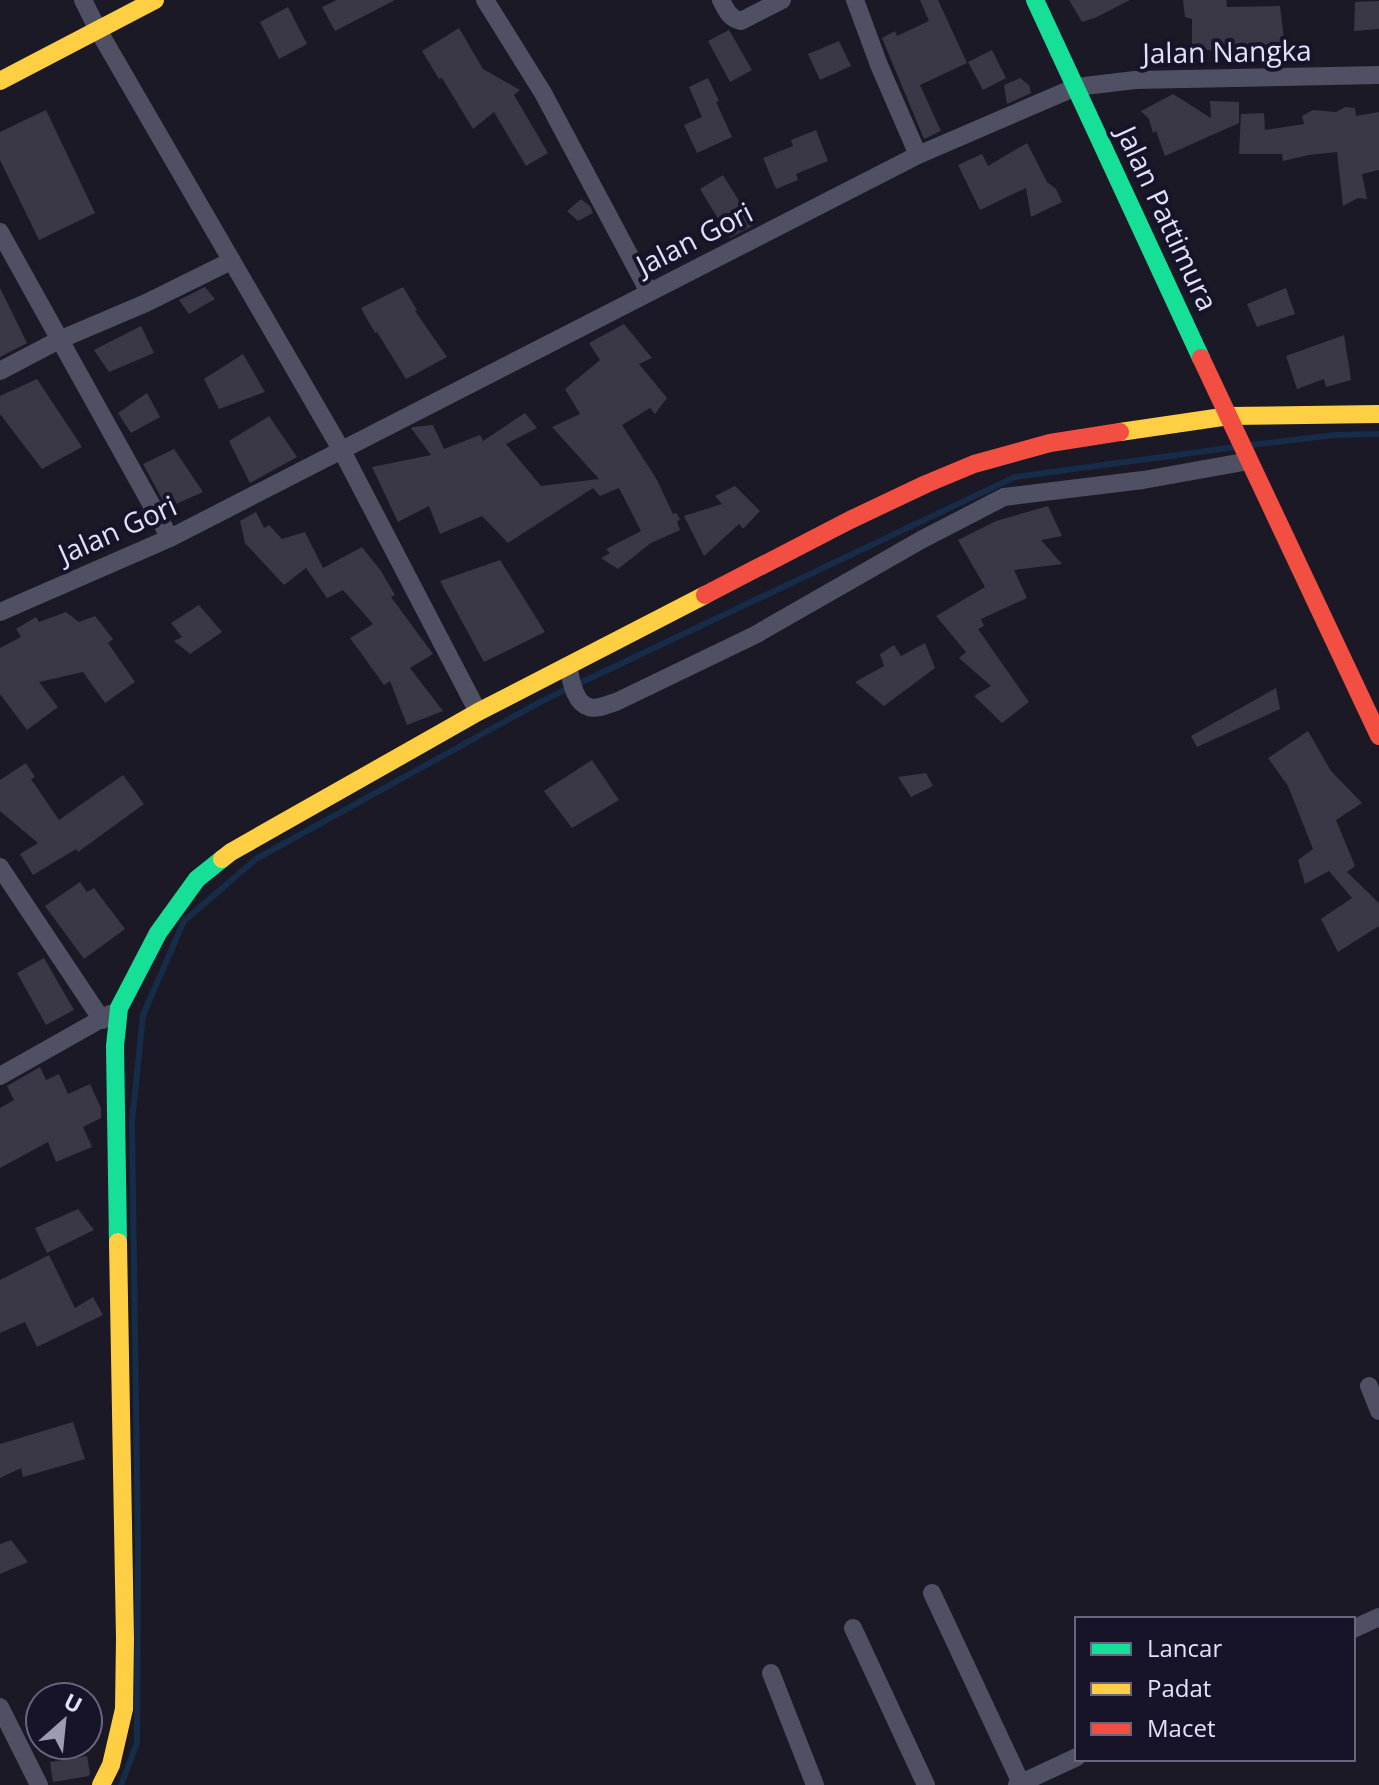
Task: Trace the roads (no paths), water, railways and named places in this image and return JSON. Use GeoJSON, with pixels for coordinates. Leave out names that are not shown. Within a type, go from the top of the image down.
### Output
{"type":"FeatureCollection","features":[{"type":"Feature","properties":{"kind":"street"},"geometry":{"type":"LineString","coordinates":[[83,0],[342,451],[478,712]]}},
{"type":"Feature","properties":{"kind":"street"},"geometry":{"type":"LineString","coordinates":[[0,81],[155,0]]}},
{"type":"Feature","properties":{"kind":"street"},"geometry":{"type":"LineString","coordinates":[[485,0],[543,93],[649,292]]}},
{"type":"Feature","properties":{"kind":"street"},"geometry":{"type":"LineString","coordinates":[[721,0],[728,14],[741,21],[782,0]]}},
{"type":"Feature","properties":{"kind":"street"},"geometry":{"type":"LineString","coordinates":[[855,0],[918,155]]}},
{"type":"Feature","properties":{"kind":"street","name":"Jalan Pattimura"},"geometry":{"type":"LineString","coordinates":[[1035,0],[1379,736]]}},
{"type":"Feature","properties":{"kind":"street","name":"Jalan Nangka"},"geometry":{"type":"LineString","coordinates":[[1076,87],[1135,80],[1379,75]]}},
{"type":"Feature","properties":{"kind":"street","name":"Jalan Gori"},"geometry":{"type":"LineString","coordinates":[[0,612],[170,538],[918,155],[1076,87]]}},
{"type":"Feature","properties":{"kind":"street"},"geometry":{"type":"LineString","coordinates":[[0,232],[170,538]]}},
{"type":"Feature","properties":{"kind":"street"},"geometry":{"type":"LineString","coordinates":[[0,371],[59,340],[146,303],[231,261]]}},
{"type":"Feature","properties":{"kind":"street"},"geometry":{"type":"LineString","coordinates":[[101,1785],[111,1765],[124,1709],[115,1046],[119,1008],[158,933],[197,879],[231,852],[478,712],[569,670],[850,520],[974,464],[1050,443],[1230,417],[1379,414]]}},
{"type":"Feature","properties":{"kind":"street"},"geometry":{"type":"LineString","coordinates":[[569,670],[577,697],[589,708],[616,702],[755,635],[921,540],[1004,497],[1143,480],[1249,460]]}},
{"type":"Feature","properties":{"kind":"street"},"geometry":{"type":"LineString","coordinates":[[0,867],[102,1020]]}},
{"type":"Feature","properties":{"kind":"street"},"geometry":{"type":"LineString","coordinates":[[0,1076],[119,1008]]}},
{"type":"Feature","properties":{"kind":"street"},"geometry":{"type":"LineString","coordinates":[[1369,1386],[1379,1411]]}},
{"type":"Feature","properties":{"kind":"street"},"geometry":{"type":"LineString","coordinates":[[932,1593],[1019,1784],[1075,1758]]}},
{"type":"Feature","properties":{"kind":"street"},"geometry":{"type":"LineString","coordinates":[[1355,1628],[1379,1617]]}},
{"type":"Feature","properties":{"kind":"street"},"geometry":{"type":"LineString","coordinates":[[853,1628],[926,1785]]}},
{"type":"Feature","properties":{"kind":"street"},"geometry":{"type":"LineString","coordinates":[[771,1673],[815,1785]]}},
{"type":"Feature","properties":{"kind":"street"},"geometry":{"type":"LineString","coordinates":[[0,1707],[39,1785]]}},
{"type":"Feature","properties":{"kind":"waterway"},"geometry":{"type":"LineString","coordinates":[[1251,445],[1335,435],[1379,434]]}},
{"type":"Feature","properties":{"kind":"waterway"},"geometry":{"type":"LineString","coordinates":[[121,1785],[137,1743],[138,1550],[132,1122],[143,1015],[184,921],[256,859],[542,701],[1015,477],[1236,447]]}}]}
